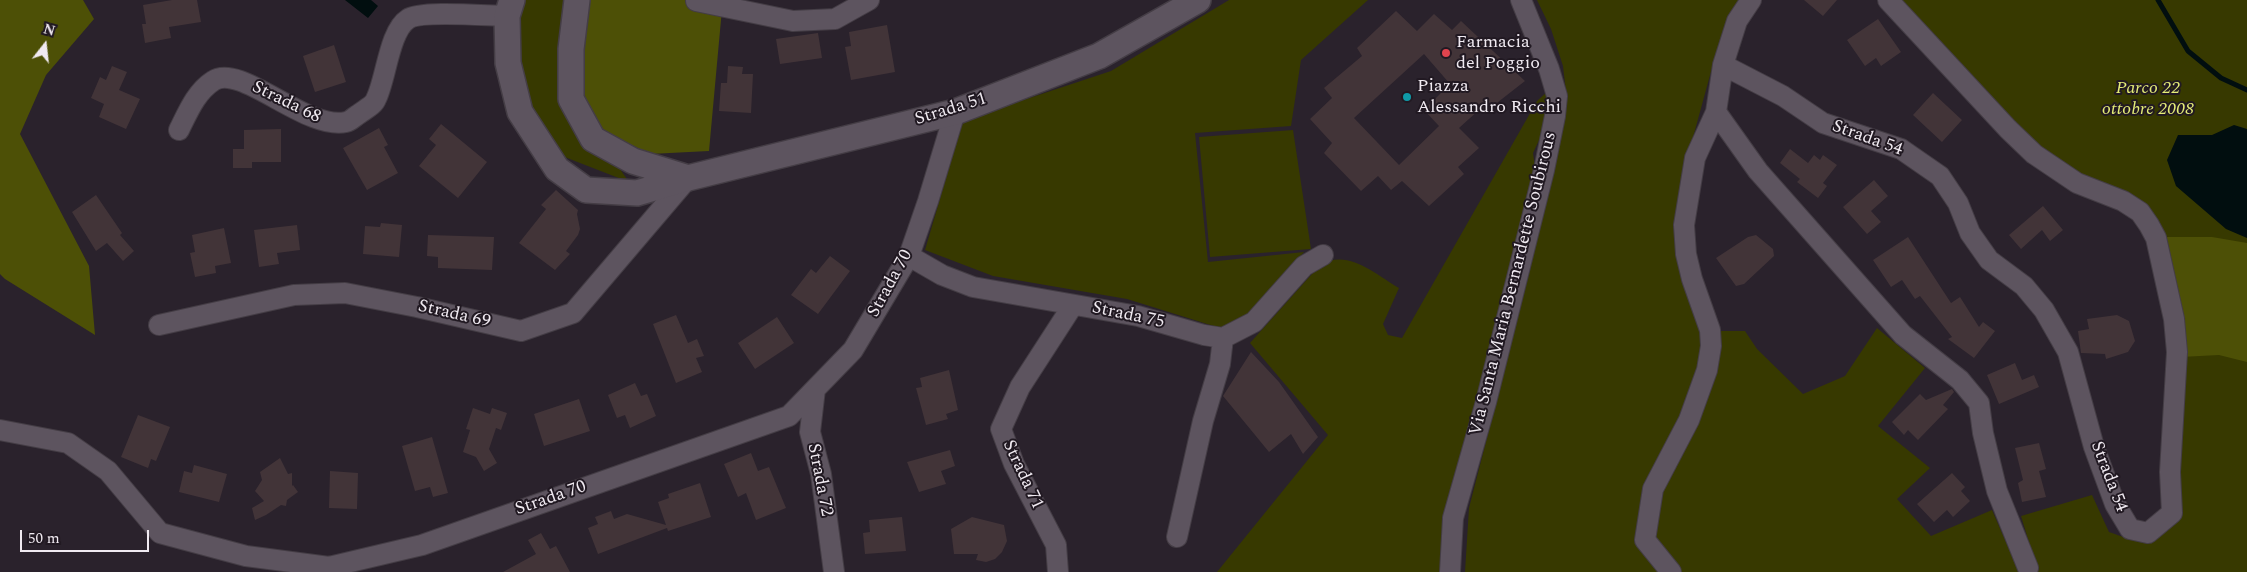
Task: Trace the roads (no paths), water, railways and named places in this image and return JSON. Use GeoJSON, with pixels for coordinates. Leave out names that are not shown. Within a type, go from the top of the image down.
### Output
{"type":"FeatureCollection","features":[{"type":"Feature","properties":{"kind":"street"},"geometry":{"type":"LineString","coordinates":[[577,0],[571,49],[571,98],[593,139],[633,161],[688,178]]}},
{"type":"Feature","properties":{"kind":"street"},"geometry":{"type":"LineString","coordinates":[[696,1],[793,21],[835,19],[869,0]]}},
{"type":"Feature","properties":{"kind":"street","name":"Strada 51"},"geometry":{"type":"LineString","coordinates":[[509,8],[508,63],[520,112],[557,169],[586,190],[637,193],[688,178],[956,112],[1099,56],[1198,0]]}},
{"type":"Feature","properties":{"kind":"street","name":"Via Santa Maria Bernardette Soubirous"},"geometry":{"type":"LineString","coordinates":[[1450,572],[1453,518],[1488,392],[1544,170],[1555,116],[1557,96],[1546,61],[1521,0]]}},
{"type":"Feature","properties":{"kind":"street"},"geometry":{"type":"LineString","coordinates":[[1672,572],[1644,540],[1653,489],[1699,397],[1707,370],[1711,346],[1710,330],[1692,279],[1686,254],[1684,225],[1695,158],[1716,112],[1723,65],[1737,21],[1751,0]]}},
{"type":"Feature","properties":{"kind":"street","name":"Strada 54"},"geometry":{"type":"LineString","coordinates":[[1723,65],[1783,96],[1823,123],[1901,149],[1940,176],[1958,203],[1970,234],[1989,260],[2024,286],[2044,310],[2068,352],[2094,446],[2115,504],[2130,528],[2148,533],[2172,513],[2170,472],[2177,352],[2174,319],[2156,238],[2140,212],[2123,201],[2077,183],[2034,154],[1888,0]]}},
{"type":"Feature","properties":{"kind":"street","name":"Strada 68"},"geometry":{"type":"LineString","coordinates":[[179,130],[194,100],[214,80],[228,76],[263,90],[300,112],[327,123],[348,122],[376,101],[399,31],[408,19],[424,14],[509,8]]}},
{"type":"Feature","properties":{"kind":"street","name":"Strada 70"},"geometry":{"type":"LineString","coordinates":[[0,430],[68,443],[108,471],[160,533],[246,556],[329,567],[422,545],[789,416],[853,350],[908,256],[928,201],[956,112]]}},
{"type":"Feature","properties":{"kind":"street"},"geometry":{"type":"LineString","coordinates":[[1716,112],[1758,171],[1903,335],[1960,380],[1979,403],[1983,434],[1997,491],[2028,568]]}},
{"type":"Feature","properties":{"kind":"street","name":"Strada 69"},"geometry":{"type":"LineString","coordinates":[[159,324],[294,295],[345,294],[416,306],[521,331],[573,313],[688,178]]}},
{"type":"Feature","properties":{"kind":"street"},"geometry":{"type":"LineString","coordinates":[[1177,537],[1203,421],[1220,364],[1223,338],[1254,322],[1304,266],[1323,255]]}},
{"type":"Feature","properties":{"kind":"street","name":"Strada 75"},"geometry":{"type":"LineString","coordinates":[[908,256],[942,275],[973,287],[1138,316],[1204,335],[1223,338]]}},
{"type":"Feature","properties":{"kind":"street","name":"Strada 71"},"geometry":{"type":"LineString","coordinates":[[1058,572],[1056,544],[1014,464],[1001,429],[1020,386],[1073,305]]}},
{"type":"Feature","properties":{"kind":"street","name":"Strada 72"},"geometry":{"type":"LineString","coordinates":[[815,389],[810,432],[821,474],[834,572]]}},
{"type":"Feature","properties":{"kind":"waterway"},"geometry":{"type":"LineString","coordinates":[[2158,0],[2188,51],[2221,78],[2247,90]]}},
{"type":"Feature","properties":{"kind":"place","name":"Farmacia del Poggio"},"geometry":{"type":"Point","coordinates":[1446,53]}},
{"type":"Feature","properties":{"kind":"place","name":"Piazza Alessandro Ricchi"},"geometry":{"type":"Point","coordinates":[1407,97]}},
{"type":"Feature","properties":{"kind":"park label","name":"Parco 22 ottobre 2008"},"geometry":{"type":"Point","coordinates":[2148,99]}}]}
